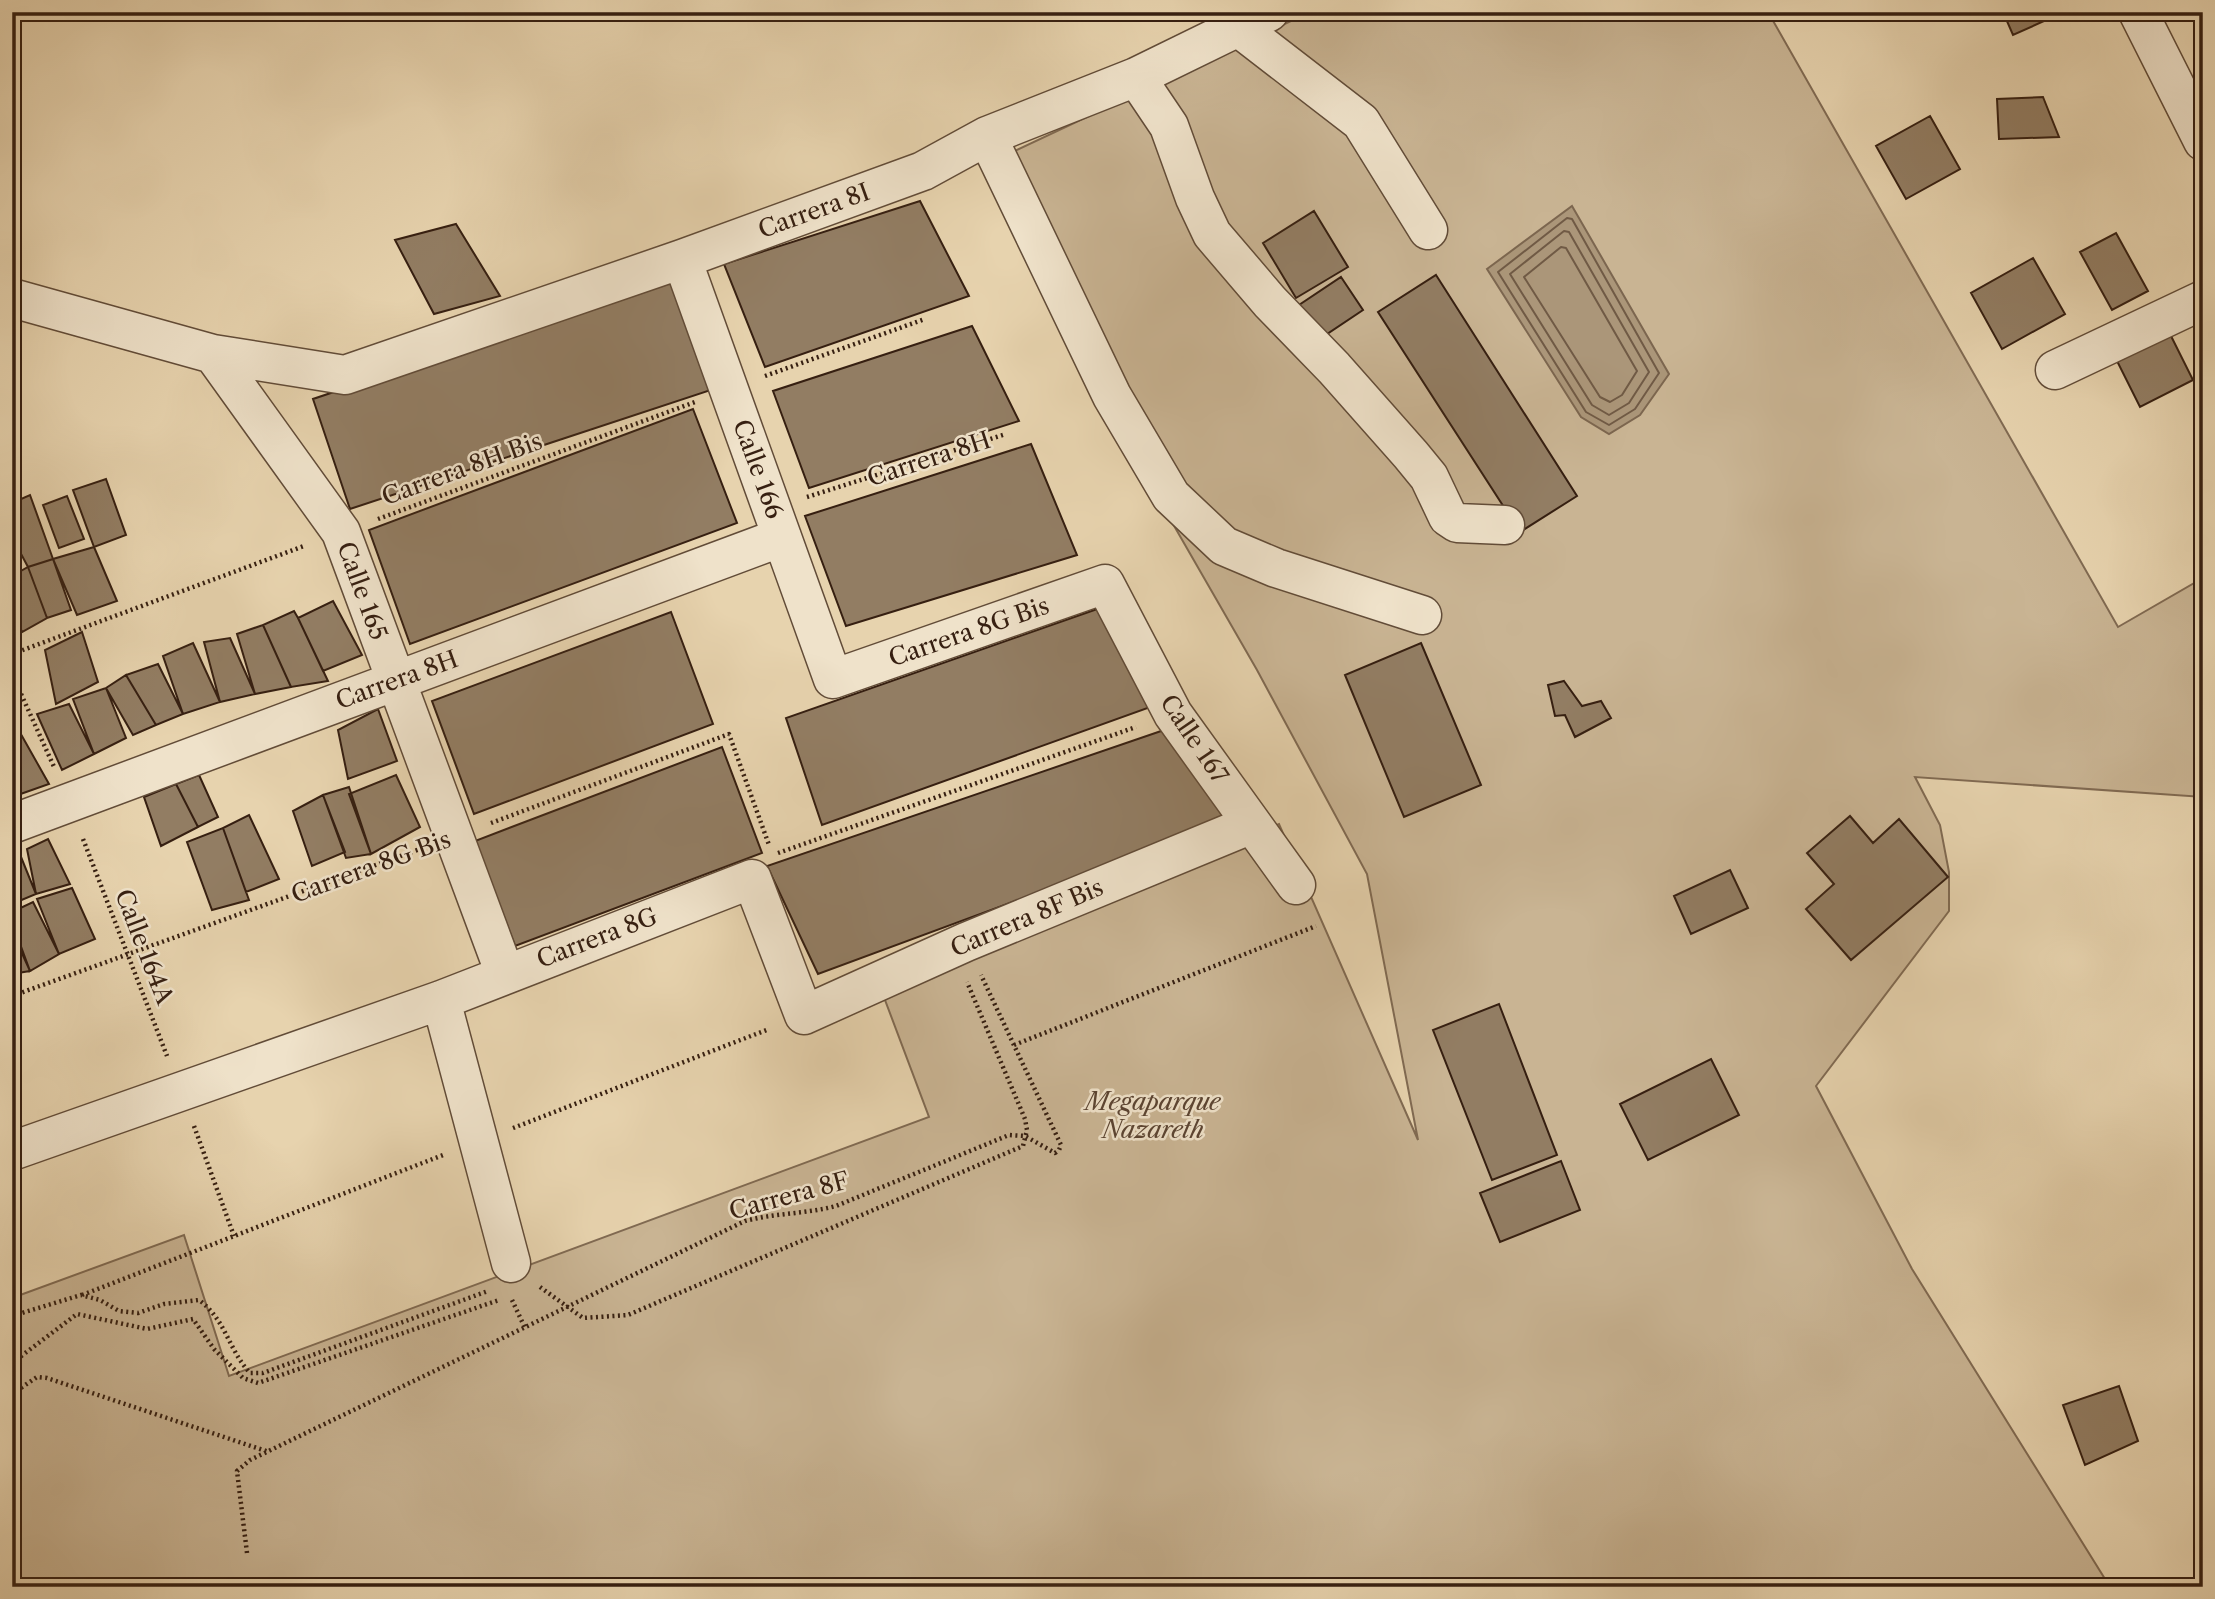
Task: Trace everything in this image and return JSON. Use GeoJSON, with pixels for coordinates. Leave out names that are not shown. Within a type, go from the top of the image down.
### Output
{"type":"FeatureCollection","features":[{"type":"Feature","properties":{"kind":"street"},"geometry":{"type":"LineString","coordinates":[[2138,12],[2203,141]]}},
{"type":"Feature","properties":{"kind":"street"},"geometry":{"type":"LineString","coordinates":[[1253,20],[1361,122],[1428,230]]}},
{"type":"Feature","properties":{"kind":"street","name":"Carrera 8I"},"geometry":{"type":"LineString","coordinates":[[213,354],[345,375],[682,259],[923,171],[987,136],[1136,77],[1253,20]]}},
{"type":"Feature","properties":{"kind":"street"},"geometry":{"type":"LineString","coordinates":[[1136,77],[1169,126],[1195,198],[1212,234],[1270,302],[1334,368],[1411,455],[1429,477],[1448,517],[1457,523],[1504,525]]}},
{"type":"Feature","properties":{"kind":"street"},"geometry":{"type":"LineString","coordinates":[[987,136],[1106,384],[1171,496],[1224,546],[1276,568],[1422,615]]}},
{"type":"Feature","properties":{"kind":"street","name":"Calle 166"},"geometry":{"type":"LineString","coordinates":[[682,259],[833,679]]}},
{"type":"Feature","properties":{"kind":"street"},"geometry":{"type":"LineString","coordinates":[[12,298],[213,354]]}},
{"type":"Feature","properties":{"kind":"street"},"geometry":{"type":"LineString","coordinates":[[2054,370],[2203,300]]}},
{"type":"Feature","properties":{"kind":"street","name":"Calle 165"},"geometry":{"type":"LineString","coordinates":[[213,354],[341,532],[505,974]]}},
{"type":"Feature","properties":{"kind":"street","name":"Carrera 8H"},"geometry":{"type":"LineString","coordinates":[[12,824],[394,680],[777,523]]}},
{"type":"Feature","properties":{"kind":"street","name":"Carrera 8G Bis"},"geometry":{"type":"LineString","coordinates":[[833,679],[1105,584]]}},
{"type":"Feature","properties":{"kind":"street","name":"Calle 167"},"geometry":{"type":"LineString","coordinates":[[1105,584],[1173,714],[1296,885]]}},
{"type":"Feature","properties":{"kind":"street","name":"Carrera 8F Bis"},"geometry":{"type":"LineString","coordinates":[[762,867],[804,1015],[960,946],[1252,824]]}},
{"type":"Feature","properties":{"kind":"street","name":"Carrera 8G"},"geometry":{"type":"LineString","coordinates":[[12,1151],[441,1000],[762,867]]}},
{"type":"Feature","properties":{"kind":"street"},"geometry":{"type":"LineString","coordinates":[[441,1000],[512,1283]]}},
{"type":"Feature","properties":{"kind":"path","name":"Carrera 8H Bis"},"geometry":{"type":"LineString","coordinates":[[12,653],[925,319]]}},
{"type":"Feature","properties":{"kind":"path","name":"Carrera 8H"},"geometry":{"type":"LineString","coordinates":[[777,523],[943,456],[1006,434]]}},
{"type":"Feature","properties":{"kind":"path","name":"Calle 164A"},"geometry":{"type":"LineString","coordinates":[[12,674],[69,803],[181,1091],[234,1236]]}},
{"type":"Feature","properties":{"kind":"path"},"geometry":{"type":"LineString","coordinates":[[762,867],[1173,714]]}},
{"type":"Feature","properties":{"kind":"path","name":"Carrera 8G Bis"},"geometry":{"type":"LineString","coordinates":[[12,996],[454,837],[729,734],[762,867]]}},
{"type":"Feature","properties":{"kind":"path"},"geometry":{"type":"LineString","coordinates":[[1014,1045],[1317,926]]}},
{"type":"Feature","properties":{"kind":"path"},"geometry":{"type":"LineString","coordinates":[[960,946],[1014,1045],[1061,1144],[1059,1150],[1049,1150],[1026,1136]]}},
{"type":"Feature","properties":{"kind":"path"},"geometry":{"type":"LineString","coordinates":[[12,1316],[81,1295],[100,1300],[119,1311],[138,1313],[164,1304],[199,1300],[216,1312],[239,1361],[250,1373],[263,1373],[512,1283],[554,1296],[566,1308],[583,1318],[628,1315],[1023,1146],[1026,1136],[1025,1119],[960,946]]}},
{"type":"Feature","properties":{"kind":"path","name":"Carrera 8F"},"geometry":{"type":"LineString","coordinates":[[247,1553],[237,1471],[250,1460],[746,1221],[764,1216],[815,1212],[836,1206],[1009,1135],[1026,1136]]}},
{"type":"Feature","properties":{"kind":"path"},"geometry":{"type":"LineString","coordinates":[[512,1283],[525,1328]]}},
{"type":"Feature","properties":{"kind":"path"},"geometry":{"type":"LineString","coordinates":[[12,1363],[77,1314],[147,1329],[193,1319],[214,1349],[243,1378],[258,1383],[512,1283]]}},
{"type":"Feature","properties":{"kind":"path"},"geometry":{"type":"LineString","coordinates":[[12,1394],[37,1377],[47,1378],[270,1452]]}},
{"type":"Feature","properties":{"kind":"green space","name":"Megaparque Nazareth"},"geometry":{"type":"Polygon","coordinates":[[[1310,12],[1768,12],[2118,627],[2203,578],[2203,797],[1915,777],[1940,825],[1949,872],[1949,911],[1816,1086],[1912,1269],[2110,1587],[12,1587],[12,1298],[184,1235],[229,1376],[929,1117],[882,992],[1279,824],[1418,1140],[1367,874],[1257,670],[1089,378],[985,165],[1310,12]]]}},
{"type":"Feature","properties":{"kind":"water"},"geometry":{"type":"Polygon","coordinates":[[[1572,206],[1669,374],[1640,415],[1609,434],[1581,417],[1487,269],[1572,206]]]}},
{"type":"Feature","properties":{"kind":"building"},"geometry":{"type":"Polygon","coordinates":[[[2003,12],[2064,12],[2013,35],[2003,12]]]}},
{"type":"Feature","properties":{"kind":"building"},"geometry":{"type":"Polygon","coordinates":[[[2043,97],[2059,137],[1999,139],[1997,99],[2043,97]]]}},
{"type":"Feature","properties":{"kind":"building"},"geometry":{"type":"Polygon","coordinates":[[[1930,116],[1960,169],[1906,199],[1876,146],[1930,116]]]}},
{"type":"Feature","properties":{"kind":"building"},"geometry":{"type":"Polygon","coordinates":[[[920,201],[969,296],[765,367],[724,264],[920,201]]]}},
{"type":"Feature","properties":{"kind":"building"},"geometry":{"type":"Polygon","coordinates":[[[1314,211],[1348,267],[1296,298],[1263,243],[1314,211]]]}},
{"type":"Feature","properties":{"kind":"building"},"geometry":{"type":"Polygon","coordinates":[[[456,224],[500,296],[434,314],[395,240],[456,224]]]}},
{"type":"Feature","properties":{"kind":"building"},"geometry":{"type":"Polygon","coordinates":[[[2116,233],[2148,291],[2112,310],[2080,252],[2116,233]]]}},
{"type":"Feature","properties":{"kind":"building"},"geometry":{"type":"Polygon","coordinates":[[[2033,258],[2065,314],[2002,349],[1971,293],[2033,258]]]}},
{"type":"Feature","properties":{"kind":"building"},"geometry":{"type":"Polygon","coordinates":[[[1436,275],[1577,496],[1520,532],[1378,312],[1436,275]]]}},
{"type":"Feature","properties":{"kind":"building"},"geometry":{"type":"Polygon","coordinates":[[[1341,277],[1363,310],[1321,338],[1299,305],[1341,277]]]}},
{"type":"Feature","properties":{"kind":"building"},"geometry":{"type":"Polygon","coordinates":[[[671,279],[714,389],[350,509],[313,399],[671,279]]]}},
{"type":"Feature","properties":{"kind":"building"},"geometry":{"type":"Polygon","coordinates":[[[972,326],[1019,421],[809,488],[773,391],[972,326]]]}},
{"type":"Feature","properties":{"kind":"building"},"geometry":{"type":"Polygon","coordinates":[[[2170,334],[2193,380],[2140,407],[2117,361],[2170,334]]]}},
{"type":"Feature","properties":{"kind":"building"},"geometry":{"type":"Polygon","coordinates":[[[693,409],[737,523],[410,644],[369,530],[693,409]]]}},
{"type":"Feature","properties":{"kind":"building"},"geometry":{"type":"Polygon","coordinates":[[[1031,444],[1077,555],[846,626],[805,516],[1031,444]]]}},
{"type":"Feature","properties":{"kind":"building"},"geometry":{"type":"Polygon","coordinates":[[[106,479],[126,535],[94,547],[73,490],[106,479]]]}},
{"type":"Feature","properties":{"kind":"building"},"geometry":{"type":"Polygon","coordinates":[[[30,495],[53,559],[28,567],[12,537],[12,503],[30,495]]]}},
{"type":"Feature","properties":{"kind":"building"},"geometry":{"type":"Polygon","coordinates":[[[67,496],[84,539],[59,548],[43,505],[67,496]]]}},
{"type":"Feature","properties":{"kind":"building"},"geometry":{"type":"Polygon","coordinates":[[[94,547],[117,601],[77,615],[53,559],[94,547]]]}},
{"type":"Feature","properties":{"kind":"building"},"geometry":{"type":"Polygon","coordinates":[[[53,559],[71,610],[47,618],[28,567],[53,559]]]}},
{"type":"Feature","properties":{"kind":"building"},"geometry":{"type":"Polygon","coordinates":[[[28,567],[47,618],[22,632],[12,609],[12,576],[28,567]]]}},
{"type":"Feature","properties":{"kind":"building"},"geometry":{"type":"Polygon","coordinates":[[[333,601],[362,655],[323,671],[298,618],[333,601]]]}},
{"type":"Feature","properties":{"kind":"building"},"geometry":{"type":"Polygon","coordinates":[[[1103,607],[1156,705],[822,825],[786,718],[1103,607]]]}},
{"type":"Feature","properties":{"kind":"building"},"geometry":{"type":"Polygon","coordinates":[[[294,611],[328,681],[291,687],[263,625],[294,611]]]}},
{"type":"Feature","properties":{"kind":"building"},"geometry":{"type":"Polygon","coordinates":[[[671,612],[713,724],[474,814],[432,701],[671,612]]]}},
{"type":"Feature","properties":{"kind":"building"},"geometry":{"type":"Polygon","coordinates":[[[263,625],[291,687],[255,694],[237,634],[263,625]]]}},
{"type":"Feature","properties":{"kind":"building"},"geometry":{"type":"Polygon","coordinates":[[[82,632],[98,682],[56,704],[45,650],[82,632]]]}},
{"type":"Feature","properties":{"kind":"building"},"geometry":{"type":"Polygon","coordinates":[[[230,638],[255,694],[220,702],[204,642],[230,638]]]}},
{"type":"Feature","properties":{"kind":"building"},"geometry":{"type":"Polygon","coordinates":[[[193,643],[220,702],[183,714],[163,656],[193,643]]]}},
{"type":"Feature","properties":{"kind":"building"},"geometry":{"type":"Polygon","coordinates":[[[1421,643],[1481,785],[1404,817],[1345,675],[1421,643]]]}},
{"type":"Feature","properties":{"kind":"building"},"geometry":{"type":"Polygon","coordinates":[[[158,664],[183,714],[156,725],[126,675],[158,664]]]}},
{"type":"Feature","properties":{"kind":"building"},"geometry":{"type":"Polygon","coordinates":[[[126,675],[156,725],[133,735],[106,688],[126,675]]]}},
{"type":"Feature","properties":{"kind":"building"},"geometry":{"type":"Polygon","coordinates":[[[1564,681],[1582,706],[1601,701],[1611,718],[1575,737],[1565,715],[1555,716],[1548,685],[1564,681]]]}},
{"type":"Feature","properties":{"kind":"building"},"geometry":{"type":"Polygon","coordinates":[[[106,688],[126,738],[94,754],[73,699],[106,688]]]}},
{"type":"Feature","properties":{"kind":"building"},"geometry":{"type":"Polygon","coordinates":[[[69,704],[94,754],[62,770],[37,714],[69,704]]]}},
{"type":"Feature","properties":{"kind":"building"},"geometry":{"type":"Polygon","coordinates":[[[378,709],[397,761],[348,779],[338,730],[378,709]]]}},
{"type":"Feature","properties":{"kind":"building"},"geometry":{"type":"Polygon","coordinates":[[[12,712],[18,729],[12,731],[12,712]]]}},
{"type":"Feature","properties":{"kind":"building"},"geometry":{"type":"Polygon","coordinates":[[[18,729],[49,784],[12,797],[12,733],[18,729]]]}},
{"type":"Feature","properties":{"kind":"building"},"geometry":{"type":"Polygon","coordinates":[[[1167,729],[1229,822],[818,974],[767,866],[1167,729]]]}},
{"type":"Feature","properties":{"kind":"building"},"geometry":{"type":"Polygon","coordinates":[[[722,747],[762,853],[515,946],[475,841],[722,747]]]}},
{"type":"Feature","properties":{"kind":"building"},"geometry":{"type":"Polygon","coordinates":[[[199,775],[218,817],[198,827],[176,784],[199,775]]]}},
{"type":"Feature","properties":{"kind":"building"},"geometry":{"type":"Polygon","coordinates":[[[396,775],[420,827],[371,854],[349,794],[396,775]]]}},
{"type":"Feature","properties":{"kind":"building"},"geometry":{"type":"Polygon","coordinates":[[[176,784],[198,827],[161,846],[144,797],[176,784]]]}},
{"type":"Feature","properties":{"kind":"building"},"geometry":{"type":"Polygon","coordinates":[[[349,787],[371,854],[346,858],[323,795],[349,787]]]}},
{"type":"Feature","properties":{"kind":"building"},"geometry":{"type":"Polygon","coordinates":[[[323,795],[345,852],[312,866],[293,811],[323,795]]]}},
{"type":"Feature","properties":{"kind":"building"},"geometry":{"type":"Polygon","coordinates":[[[249,815],[279,879],[246,892],[223,828],[249,815]]]}},
{"type":"Feature","properties":{"kind":"building"},"geometry":{"type":"Polygon","coordinates":[[[1850,816],[1873,843],[1899,819],[1948,877],[1851,960],[1806,909],[1834,884],[1807,853],[1850,816]]]}},
{"type":"Feature","properties":{"kind":"building"},"geometry":{"type":"Polygon","coordinates":[[[223,828],[249,900],[212,910],[187,842],[223,828]]]}},
{"type":"Feature","properties":{"kind":"building"},"geometry":{"type":"Polygon","coordinates":[[[48,839],[70,884],[36,894],[27,849],[48,839]]]}},
{"type":"Feature","properties":{"kind":"building"},"geometry":{"type":"Polygon","coordinates":[[[19,852],[36,894],[12,904],[12,855],[19,852]]]}},
{"type":"Feature","properties":{"kind":"building"},"geometry":{"type":"Polygon","coordinates":[[[1730,870],[1748,908],[1691,934],[1674,896],[1730,870]]]}},
{"type":"Feature","properties":{"kind":"building"},"geometry":{"type":"Polygon","coordinates":[[[72,888],[95,939],[59,954],[37,899],[72,888]]]}},
{"type":"Feature","properties":{"kind":"building"},"geometry":{"type":"Polygon","coordinates":[[[33,902],[59,954],[30,971],[12,922],[12,912],[33,902]]]}},
{"type":"Feature","properties":{"kind":"building"},"geometry":{"type":"Polygon","coordinates":[[[12,931],[30,971],[12,974],[12,931]]]}},
{"type":"Feature","properties":{"kind":"building"},"geometry":{"type":"Polygon","coordinates":[[[1499,1004],[1557,1155],[1492,1180],[1433,1030],[1499,1004]]]}},
{"type":"Feature","properties":{"kind":"building"},"geometry":{"type":"Polygon","coordinates":[[[1711,1059],[1739,1115],[1648,1160],[1620,1104],[1711,1059]]]}},
{"type":"Feature","properties":{"kind":"building"},"geometry":{"type":"Polygon","coordinates":[[[1561,1161],[1580,1210],[1500,1242],[1480,1193],[1561,1161]]]}},
{"type":"Feature","properties":{"kind":"building"},"geometry":{"type":"Polygon","coordinates":[[[2119,1386],[2138,1441],[2085,1465],[2063,1405],[2119,1386]]]}}]}
